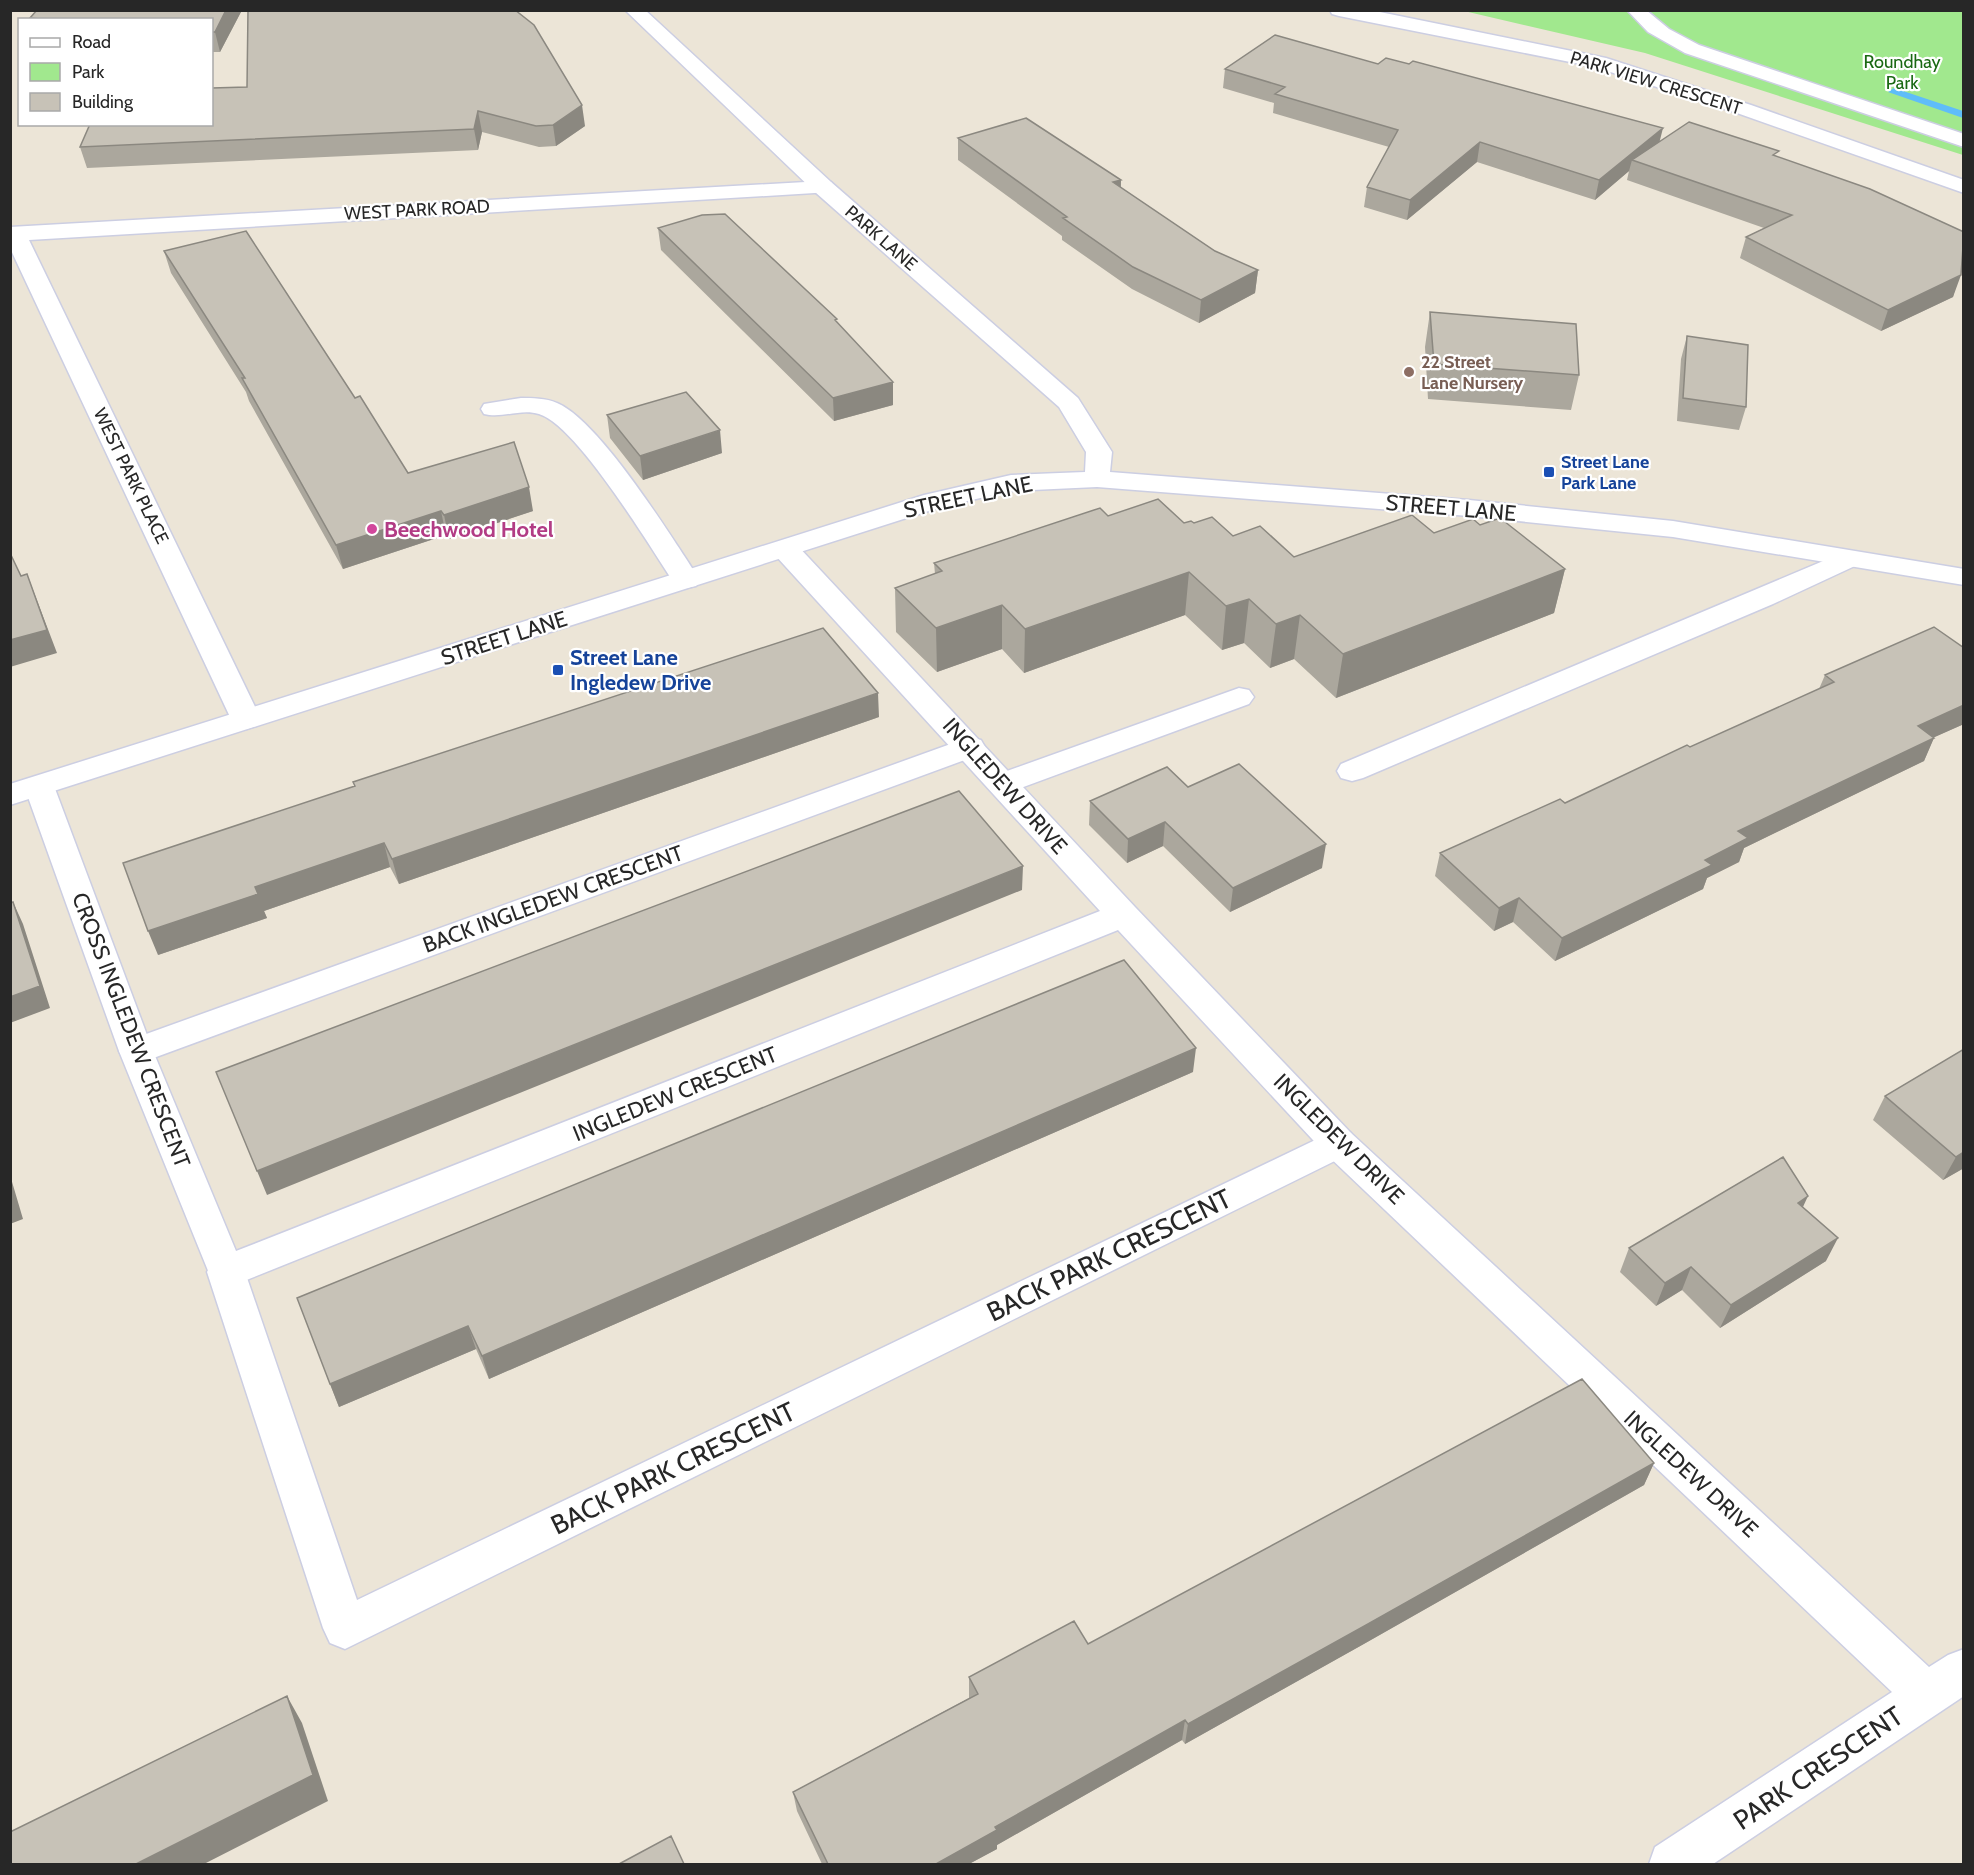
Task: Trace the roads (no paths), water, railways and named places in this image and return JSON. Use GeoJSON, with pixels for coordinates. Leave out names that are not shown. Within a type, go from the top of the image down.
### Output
{"type":"FeatureCollection","features":[{"type":"Feature","properties":{"kind":"street","name":"PARK LANE"},"geometry":{"type":"LineString","coordinates":[[634,10],[823,187],[1070,403],[1099,452],[1097,479]]}},
{"type":"Feature","properties":{"kind":"street","name":"PARK VIEW CRESCENT"},"geometry":{"type":"LineString","coordinates":[[1339,10],[1599,62],[1744,109],[1964,187]]}},
{"type":"Feature","properties":{"kind":"street"},"geometry":{"type":"LineString","coordinates":[[1636,10],[1642,19],[1692,49],[1964,141]]}},
{"type":"Feature","properties":{"kind":"street","name":"WEST PARK ROAD"},"geometry":{"type":"LineString","coordinates":[[13,234],[823,187]]}},
{"type":"Feature","properties":{"kind":"street","name":"WEST PARK PLACE"},"geometry":{"type":"LineString","coordinates":[[13,234],[246,719]]}},
{"type":"Feature","properties":{"kind":"street"},"geometry":{"type":"LineString","coordinates":[[493,409],[533,406],[548,408],[566,420],[608,467],[686,580]]}},
{"type":"Feature","properties":{"kind":"street","name":"STREET LANE"},"geometry":{"type":"LineString","coordinates":[[25,791],[933,501],[1011,483],[1097,479],[1469,508],[1673,529],[1964,577]]}},
{"type":"Feature","properties":{"kind":"street","name":"INGLEDEW DRIVE"},"geometry":{"type":"LineString","coordinates":[[786,549],[1004,783],[1123,915],[1338,1143],[1927,1695]]}},
{"type":"Feature","properties":{"kind":"street"},"geometry":{"type":"LineString","coordinates":[[1352,771],[1763,598],[1847,559]]}},
{"type":"Feature","properties":{"kind":"street"},"geometry":{"type":"LineString","coordinates":[[1004,783],[1239,697]]}},
{"type":"Feature","properties":{"kind":"street","name":"BACK INGLEDEW CRESCENT"},"geometry":{"type":"LineString","coordinates":[[136,1051],[970,747]]}},
{"type":"Feature","properties":{"kind":"street","name":"CROSS INGLEDEW CRESCENT"},"geometry":{"type":"LineString","coordinates":[[25,791],[136,1051],[226,1272]]}},
{"type":"Feature","properties":{"kind":"street","name":"INGLEDEW CRESCENT"},"geometry":{"type":"LineString","coordinates":[[226,1272],[1123,915]]}},
{"type":"Feature","properties":{"kind":"street","name":"BACK PARK CRESCENT"},"geometry":{"type":"LineString","coordinates":[[226,1272],[345,1628],[1338,1143]]}},
{"type":"Feature","properties":{"kind":"street","name":"PARK CRESCENT"},"geometry":{"type":"LineString","coordinates":[[1672,1864],[1964,1670]]}},
{"type":"Feature","properties":{"kind":"water"},"geometry":{"type":"Polygon","coordinates":[[[1894,88],[1963,111],[1963,118],[1888,92],[1894,88]]]}},
{"type":"Feature","properties":{"kind":"place","name":"22 Street Lane Nursery"},"geometry":{"type":"Point","coordinates":[1409,372]}},
{"type":"Feature","properties":{"kind":"place","name":"Street Lane Park Lane"},"geometry":{"type":"Point","coordinates":[1549,472]}},
{"type":"Feature","properties":{"kind":"place","name":"Beechwood Hotel"},"geometry":{"type":"Point","coordinates":[372,529]}},
{"type":"Feature","properties":{"kind":"place","name":"Street Lane Ingledew Drive"},"geometry":{"type":"Point","coordinates":[558,670]}},
{"type":"Feature","properties":{"kind":"park label","name":"Roundhay Park"},"geometry":{"type":"Point","coordinates":[1902,72]}}]}
